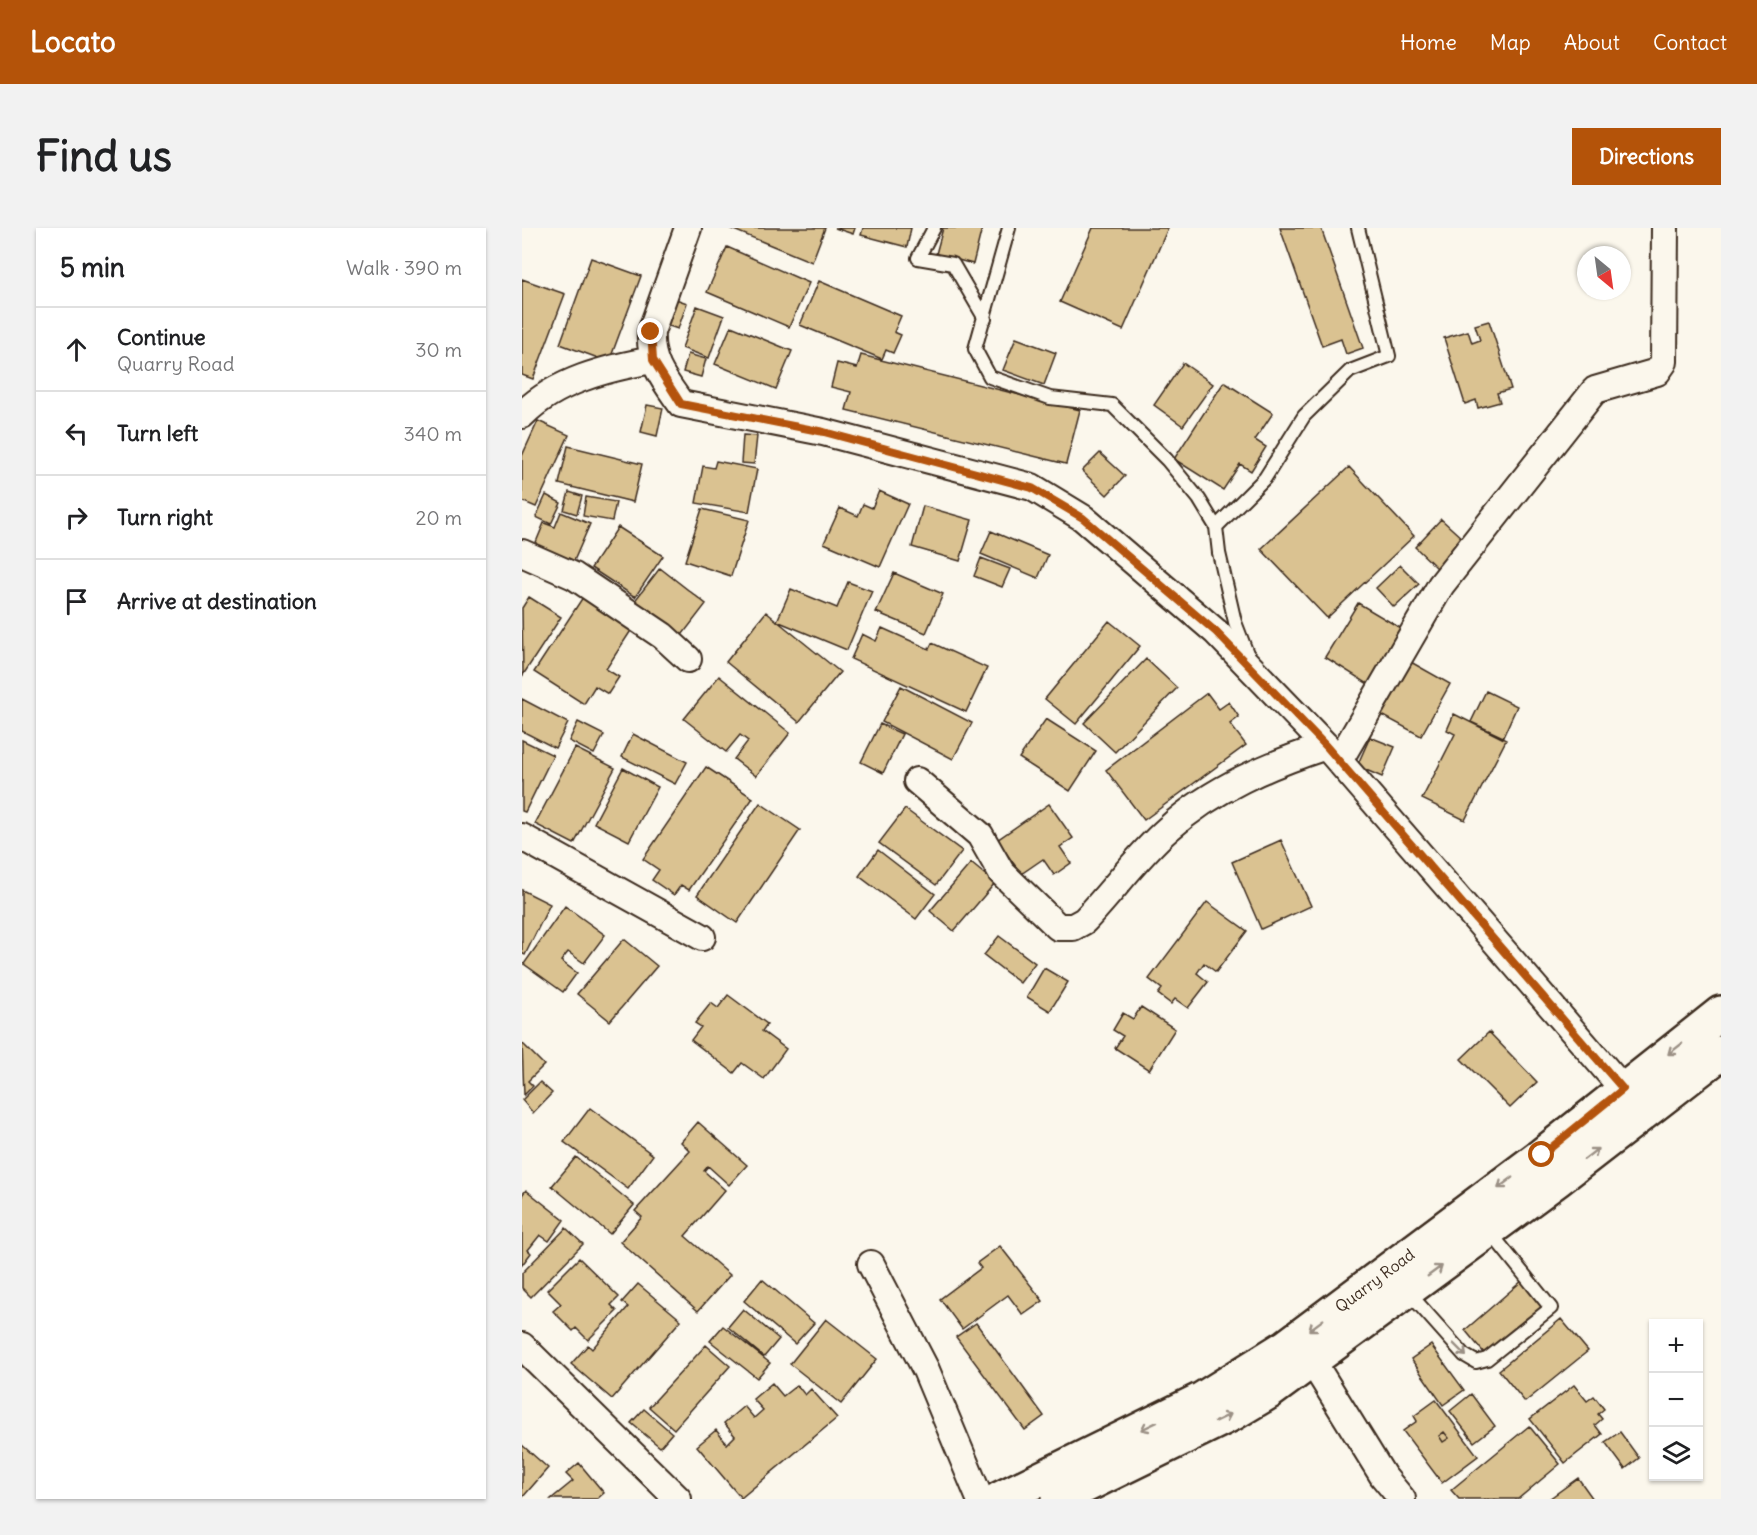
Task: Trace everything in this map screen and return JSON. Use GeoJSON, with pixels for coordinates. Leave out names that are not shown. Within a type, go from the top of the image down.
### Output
{"type":"FeatureCollection","features":[{"type":"Feature","properties":{"kind":"main road","name":"Quarry Road"},"geometry":{"type":"LineString","coordinates":[[999,1499],[1167,1417],[1243,1375],[1297,1339],[1533,1162],[1721,1013]]}},
{"type":"Feature","properties":{"kind":"main road","name":"Quarry Road"},"geometry":{"type":"LineString","coordinates":[[1058,1499],[1232,1414],[1269,1392],[1489,1231],[1721,1053]]}},
{"type":"Feature","properties":{"kind":"street"},"geometry":{"type":"LineString","coordinates":[[688,228],[651,332],[653,360],[681,404],[824,432],[1032,488],[1083,518],[1216,632],[1333,754],[1623,1089]]}},
{"type":"Feature","properties":{"kind":"street"},"geometry":{"type":"LineString","coordinates":[[917,781],[980,835],[1000,872],[1058,927],[1073,927],[1084,921],[1168,828],[1220,791],[1267,766],[1333,754],[1442,585],[1595,390],[1657,372],[1664,362],[1665,228]]}},
{"type":"Feature","properties":{"kind":"street"},"geometry":{"type":"LineString","coordinates":[[522,415],[536,401],[566,384],[626,365],[653,360]]}},
{"type":"Feature","properties":{"kind":"street"},"geometry":{"type":"LineString","coordinates":[[522,553],[574,576],[663,636],[688,659]]}},
{"type":"Feature","properties":{"kind":"street"},"geometry":{"type":"LineString","coordinates":[[522,837],[702,937]]}},
{"type":"Feature","properties":{"kind":"street"},"geometry":{"type":"LineString","coordinates":[[870,1264],[926,1370],[980,1499]]}},
{"type":"Feature","properties":{"kind":"street"},"geometry":{"type":"LineString","coordinates":[[522,1346],[678,1499]]}},
{"type":"Feature","properties":{"kind":"street"},"geometry":{"type":"LineString","coordinates":[[1312,1361],[1383,1476],[1402,1499]]}},
{"type":"Feature","properties":{"kind":"lane"},"geometry":{"type":"LineString","coordinates":[[934,228],[918,258],[953,264],[985,320]]}},
{"type":"Feature","properties":{"kind":"lane"},"geometry":{"type":"LineString","coordinates":[[1009,228],[975,349],[990,377],[1050,398],[1112,405],[1167,460],[1199,499],[1216,527],[1219,553],[1235,622],[1253,670]]}},
{"type":"Feature","properties":{"kind":"lane"},"geometry":{"type":"LineString","coordinates":[[1216,527],[1265,478],[1304,416],[1350,371],[1389,356],[1358,228]]}},
{"type":"Feature","properties":{"kind":"lane"},"geometry":{"type":"LineString","coordinates":[[1407,1291],[1464,1355],[1476,1362],[1487,1359],[1551,1308],[1489,1231]]}},
{"type":"Feature","properties":{"kind":"building"},"geometry":{"type":"Polygon","coordinates":[[[729,228],[825,228],[812,262],[729,228]]]}},
{"type":"Feature","properties":{"kind":"building"},"geometry":{"type":"Polygon","coordinates":[[[835,228],[855,228],[853,234],[835,228]]]}},
{"type":"Feature","properties":{"kind":"building"},"geometry":{"type":"Polygon","coordinates":[[[863,228],[911,228],[907,247],[861,235],[863,228]]]}},
{"type":"Feature","properties":{"kind":"building"},"geometry":{"type":"Polygon","coordinates":[[[943,228],[982,228],[973,264],[936,254],[943,228]]]}},
{"type":"Feature","properties":{"kind":"building"},"geometry":{"type":"Polygon","coordinates":[[[1093,228],[1168,228],[1123,330],[1060,302],[1093,228]]]}},
{"type":"Feature","properties":{"kind":"building"},"geometry":{"type":"Polygon","coordinates":[[[1280,228],[1321,228],[1363,348],[1346,354],[1341,339],[1322,346],[1280,228]]]}},
{"type":"Feature","properties":{"kind":"building"},"geometry":{"type":"Polygon","coordinates":[[[727,247],[809,283],[789,327],[707,292],[727,247]]]}},
{"type":"Feature","properties":{"kind":"building"},"geometry":{"type":"Polygon","coordinates":[[[591,258],[641,276],[609,362],[560,344],[591,258]]]}},
{"type":"Feature","properties":{"kind":"building"},"geometry":{"type":"Polygon","coordinates":[[[522,279],[565,294],[533,379],[522,375],[522,279]]]}},
{"type":"Feature","properties":{"kind":"building"},"geometry":{"type":"Polygon","coordinates":[[[819,281],[901,316],[894,332],[901,335],[893,353],[886,350],[882,359],[800,325],[819,281]]]}},
{"type":"Feature","properties":{"kind":"building"},"geometry":{"type":"Polygon","coordinates":[[[673,298],[687,303],[678,329],[663,324],[673,298]]]}},
{"type":"Feature","properties":{"kind":"building"},"geometry":{"type":"Polygon","coordinates":[[[697,306],[724,316],[709,358],[682,348],[697,306]]]}},
{"type":"Feature","properties":{"kind":"building"},"geometry":{"type":"Polygon","coordinates":[[[1489,321],[1511,389],[1497,393],[1500,402],[1478,408],[1476,400],[1465,404],[1444,338],[1468,331],[1472,343],[1480,340],[1475,325],[1489,321]]]}},
{"type":"Feature","properties":{"kind":"building"},"geometry":{"type":"Polygon","coordinates":[[[731,326],[792,351],[776,389],[715,364],[731,326]]]}},
{"type":"Feature","properties":{"kind":"building"},"geometry":{"type":"Polygon","coordinates":[[[1016,338],[1056,353],[1044,385],[1003,370],[1016,338]]]}},
{"type":"Feature","properties":{"kind":"building"},"geometry":{"type":"Polygon","coordinates":[[[688,354],[706,359],[701,377],[683,372],[688,354]]]}},
{"type":"Feature","properties":{"kind":"building"},"geometry":{"type":"Polygon","coordinates":[[[861,355],[1080,410],[1066,464],[846,410],[851,392],[831,387],[837,363],[857,368],[861,355]]]}},
{"type":"Feature","properties":{"kind":"building"},"geometry":{"type":"Polygon","coordinates":[[[1183,363],[1213,384],[1183,426],[1154,405],[1183,363]]]}},
{"type":"Feature","properties":{"kind":"building"},"geometry":{"type":"Polygon","coordinates":[[[1224,382],[1273,413],[1255,440],[1266,447],[1251,471],[1240,464],[1223,490],[1174,459],[1224,382]]]}},
{"type":"Feature","properties":{"kind":"building"},"geometry":{"type":"Polygon","coordinates":[[[647,405],[663,408],[657,436],[641,432],[647,405]]]}},
{"type":"Feature","properties":{"kind":"building"},"geometry":{"type":"Polygon","coordinates":[[[538,421],[569,435],[536,507],[522,501],[522,456],[538,421]]]}},
{"type":"Feature","properties":{"kind":"building"},"geometry":{"type":"Polygon","coordinates":[[[743,435],[757,436],[754,464],[741,463],[743,435]]]}},
{"type":"Feature","properties":{"kind":"building"},"geometry":{"type":"Polygon","coordinates":[[[568,446],[642,464],[633,502],[559,484],[568,446]]]}},
{"type":"Feature","properties":{"kind":"building"},"geometry":{"type":"Polygon","coordinates":[[[1100,453],[1125,476],[1107,495],[1082,471],[1100,453]]]}},
{"type":"Feature","properties":{"kind":"building"},"geometry":{"type":"Polygon","coordinates":[[[716,461],[757,469],[749,512],[696,503],[703,466],[714,468],[716,461]]]}},
{"type":"Feature","properties":{"kind":"building"},"geometry":{"type":"Polygon","coordinates":[[[1349,467],[1414,536],[1327,618],[1261,549],[1349,467]]]}},
{"type":"Feature","properties":{"kind":"building"},"geometry":{"type":"Polygon","coordinates":[[[879,491],[908,504],[880,567],[824,543],[840,508],[858,516],[863,504],[872,508],[879,491]]]}},
{"type":"Feature","properties":{"kind":"building"},"geometry":{"type":"Polygon","coordinates":[[[569,492],[582,496],[577,514],[564,510],[569,492]]]}},
{"type":"Feature","properties":{"kind":"building"},"geometry":{"type":"Polygon","coordinates":[[[546,495],[561,503],[551,524],[536,517],[546,495]]]}},
{"type":"Feature","properties":{"kind":"building"},"geometry":{"type":"Polygon","coordinates":[[[586,497],[616,502],[612,521],[583,516],[586,497]]]}},
{"type":"Feature","properties":{"kind":"building"},"geometry":{"type":"Polygon","coordinates":[[[923,506],[972,520],[960,561],[912,547],[923,506]]]}},
{"type":"Feature","properties":{"kind":"building"},"geometry":{"type":"Polygon","coordinates":[[[702,509],[749,520],[731,576],[685,561],[702,509]]]}},
{"type":"Feature","properties":{"kind":"building"},"geometry":{"type":"Polygon","coordinates":[[[561,512],[590,524],[573,563],[534,547],[544,523],[555,527],[561,512]]]}},
{"type":"Feature","properties":{"kind":"building"},"geometry":{"type":"Polygon","coordinates":[[[1441,519],[1463,539],[1437,568],[1415,547],[1441,519]]]}},
{"type":"Feature","properties":{"kind":"building"},"geometry":{"type":"Polygon","coordinates":[[[618,527],[663,556],[635,597],[591,568],[618,527]]]}},
{"type":"Feature","properties":{"kind":"building"},"geometry":{"type":"Polygon","coordinates":[[[991,531],[1048,555],[1038,578],[981,554],[991,531]]]}},
{"type":"Feature","properties":{"kind":"building"},"geometry":{"type":"Polygon","coordinates":[[[981,558],[1010,569],[1002,587],[974,576],[981,558]]]}},
{"type":"Feature","properties":{"kind":"building"},"geometry":{"type":"Polygon","coordinates":[[[1400,565],[1419,584],[1394,607],[1376,588],[1400,565]]]}},
{"type":"Feature","properties":{"kind":"building"},"geometry":{"type":"Polygon","coordinates":[[[660,568],[706,604],[676,643],[630,607],[660,568]]]}},
{"type":"Feature","properties":{"kind":"building"},"geometry":{"type":"Polygon","coordinates":[[[894,573],[943,594],[926,633],[876,612],[894,573]]]}},
{"type":"Feature","properties":{"kind":"building"},"geometry":{"type":"Polygon","coordinates":[[[848,582],[872,591],[847,650],[777,621],[791,589],[837,608],[848,582]]]}},
{"type":"Feature","properties":{"kind":"building"},"geometry":{"type":"Polygon","coordinates":[[[585,594],[634,626],[606,669],[619,677],[608,694],[595,686],[584,704],[534,672],[585,594]]]}},
{"type":"Feature","properties":{"kind":"building"},"geometry":{"type":"Polygon","coordinates":[[[529,597],[561,617],[523,675],[522,608],[529,597]]]}},
{"type":"Feature","properties":{"kind":"building"},"geometry":{"type":"Polygon","coordinates":[[[1358,603],[1402,629],[1368,684],[1325,657],[1358,603]]]}},
{"type":"Feature","properties":{"kind":"building"},"geometry":{"type":"Polygon","coordinates":[[[766,612],[840,672],[799,722],[726,662],[766,612]]]}},
{"type":"Feature","properties":{"kind":"building"},"geometry":{"type":"Polygon","coordinates":[[[1109,621],[1140,646],[1076,724],[1045,699],[1109,621]]]}},
{"type":"Feature","properties":{"kind":"building"},"geometry":{"type":"Polygon","coordinates":[[[882,628],[929,649],[932,643],[987,668],[966,712],[851,659],[862,634],[876,641],[882,628]]]}},
{"type":"Feature","properties":{"kind":"building"},"geometry":{"type":"Polygon","coordinates":[[[1146,659],[1177,688],[1115,752],[1084,723],[1146,659]]]}},
{"type":"Feature","properties":{"kind":"building"},"geometry":{"type":"Polygon","coordinates":[[[1409,661],[1450,684],[1421,736],[1380,714],[1409,661]]]}},
{"type":"Feature","properties":{"kind":"building"},"geometry":{"type":"Polygon","coordinates":[[[719,676],[790,733],[756,776],[734,759],[748,741],[740,735],[726,752],[684,719],[719,676]]]}},
{"type":"Feature","properties":{"kind":"building"},"geometry":{"type":"Polygon","coordinates":[[[901,686],[972,723],[953,759],[882,722],[901,686]]]}},
{"type":"Feature","properties":{"kind":"building"},"geometry":{"type":"Polygon","coordinates":[[[1486,691],[1517,706],[1503,737],[1471,722],[1486,691]]]}},
{"type":"Feature","properties":{"kind":"building"},"geometry":{"type":"Polygon","coordinates":[[[1207,693],[1219,709],[1229,702],[1239,717],[1230,724],[1246,745],[1144,820],[1106,770],[1207,693]]]}},
{"type":"Feature","properties":{"kind":"building"},"geometry":{"type":"Polygon","coordinates":[[[522,699],[568,723],[555,748],[522,731],[522,699]]]}},
{"type":"Feature","properties":{"kind":"building"},"geometry":{"type":"Polygon","coordinates":[[[1454,714],[1506,740],[1465,820],[1422,799],[1455,734],[1447,730],[1454,714]]]}},
{"type":"Feature","properties":{"kind":"building"},"geometry":{"type":"Polygon","coordinates":[[[1046,719],[1096,751],[1070,791],[1019,758],[1046,719]]]}},
{"type":"Feature","properties":{"kind":"building"},"geometry":{"type":"Polygon","coordinates":[[[578,722],[604,735],[594,754],[569,741],[578,722]]]}},
{"type":"Feature","properties":{"kind":"building"},"geometry":{"type":"Polygon","coordinates":[[[880,724],[902,734],[883,773],[861,762],[880,724]]]}},
{"type":"Feature","properties":{"kind":"building"},"geometry":{"type":"Polygon","coordinates":[[[633,734],[687,762],[675,784],[622,757],[633,734]]]}},
{"type":"Feature","properties":{"kind":"building"},"geometry":{"type":"Polygon","coordinates":[[[1370,737],[1395,747],[1382,777],[1357,766],[1370,737]]]}},
{"type":"Feature","properties":{"kind":"building"},"geometry":{"type":"Polygon","coordinates":[[[522,740],[553,755],[525,812],[522,811],[522,740]]]}},
{"type":"Feature","properties":{"kind":"building"},"geometry":{"type":"Polygon","coordinates":[[[575,748],[615,768],[574,844],[535,824],[575,748]]]}},
{"type":"Feature","properties":{"kind":"building"},"geometry":{"type":"Polygon","coordinates":[[[706,767],[753,798],[689,890],[681,885],[674,895],[652,880],[659,870],[643,859],[706,767]]]}},
{"type":"Feature","properties":{"kind":"building"},"geometry":{"type":"Polygon","coordinates":[[[623,768],[658,787],[629,841],[594,823],[623,768]]]}},
{"type":"Feature","properties":{"kind":"building"},"geometry":{"type":"Polygon","coordinates":[[[760,803],[800,830],[737,923],[697,895],[760,803]]]}},
{"type":"Feature","properties":{"kind":"building"},"geometry":{"type":"Polygon","coordinates":[[[1049,804],[1073,838],[1060,847],[1071,863],[1054,875],[1043,859],[1021,874],[997,840],[1049,804]]]}},
{"type":"Feature","properties":{"kind":"building"},"geometry":{"type":"Polygon","coordinates":[[[905,809],[962,851],[936,885],[879,843],[905,809]]]}},
{"type":"Feature","properties":{"kind":"building"},"geometry":{"type":"Polygon","coordinates":[[[1281,840],[1311,906],[1261,929],[1232,862],[1281,840]]]}},
{"type":"Feature","properties":{"kind":"building"},"geometry":{"type":"Polygon","coordinates":[[[878,850],[935,894],[916,919],[859,876],[878,850]]]}},
{"type":"Feature","properties":{"kind":"building"},"geometry":{"type":"Polygon","coordinates":[[[971,863],[995,883],[954,931],[930,911],[971,863]]]}},
{"type":"Feature","properties":{"kind":"building"},"geometry":{"type":"Polygon","coordinates":[[[522,890],[550,904],[525,955],[522,953],[522,890]]]}},
{"type":"Feature","properties":{"kind":"building"},"geometry":{"type":"Polygon","coordinates":[[[1207,902],[1247,931],[1216,972],[1204,963],[1197,973],[1208,982],[1188,1008],[1175,999],[1171,1004],[1158,994],[1162,989],[1149,979],[1207,902]]]}},
{"type":"Feature","properties":{"kind":"building"},"geometry":{"type":"Polygon","coordinates":[[[565,906],[605,935],[584,963],[568,952],[561,961],[577,973],[563,992],[524,964],[565,906]]]}},
{"type":"Feature","properties":{"kind":"building"},"geometry":{"type":"Polygon","coordinates":[[[999,936],[1035,963],[1020,983],[984,955],[999,936]]]}},
{"type":"Feature","properties":{"kind":"building"},"geometry":{"type":"Polygon","coordinates":[[[624,939],[657,966],[610,1021],[577,994],[624,939]]]}},
{"type":"Feature","properties":{"kind":"building"},"geometry":{"type":"Polygon","coordinates":[[[1044,968],[1068,982],[1050,1011],[1027,997],[1044,968]]]}},
{"type":"Feature","properties":{"kind":"building"},"geometry":{"type":"Polygon","coordinates":[[[728,995],[767,1024],[762,1031],[786,1049],[764,1079],[742,1063],[734,1073],[691,1040],[701,1027],[695,1023],[711,1003],[718,1008],[728,995]]]}},
{"type":"Feature","properties":{"kind":"building"},"geometry":{"type":"Polygon","coordinates":[[[1141,1007],[1175,1029],[1149,1070],[1115,1048],[1123,1036],[1113,1030],[1123,1013],[1133,1019],[1141,1007]]]}},
{"type":"Feature","properties":{"kind":"building"},"geometry":{"type":"Polygon","coordinates":[[[1489,1032],[1537,1082],[1510,1108],[1461,1059],[1489,1032]]]}},
{"type":"Feature","properties":{"kind":"building"},"geometry":{"type":"Polygon","coordinates":[[[522,1043],[544,1065],[528,1081],[533,1086],[524,1095],[522,1043]]]}},
{"type":"Feature","properties":{"kind":"building"},"geometry":{"type":"Polygon","coordinates":[[[540,1082],[552,1093],[533,1113],[522,1100],[540,1082]]]}},
{"type":"Feature","properties":{"kind":"building"},"geometry":{"type":"Polygon","coordinates":[[[590,1108],[653,1155],[628,1189],[564,1142],[590,1108]]]}},
{"type":"Feature","properties":{"kind":"building"},"geometry":{"type":"Polygon","coordinates":[[[698,1122],[747,1165],[729,1185],[708,1166],[704,1171],[725,1190],[685,1236],[730,1275],[698,1311],[620,1242],[642,1217],[635,1211],[690,1151],[681,1142],[698,1122]]]}},
{"type":"Feature","properties":{"kind":"building"},"geometry":{"type":"Polygon","coordinates":[[[576,1157],[634,1205],[610,1234],[552,1186],[576,1157]]]}},
{"type":"Feature","properties":{"kind":"building"},"geometry":{"type":"Polygon","coordinates":[[[526,1190],[564,1220],[549,1241],[540,1235],[528,1250],[531,1253],[522,1265],[522,1195],[526,1190]]]}},
{"type":"Feature","properties":{"kind":"building"},"geometry":{"type":"Polygon","coordinates":[[[566,1228],[583,1244],[531,1297],[522,1288],[522,1273],[566,1228]]]}},
{"type":"Feature","properties":{"kind":"building"},"geometry":{"type":"Polygon","coordinates":[[[1000,1246],[1043,1301],[1023,1315],[1008,1295],[962,1329],[940,1299],[981,1268],[977,1263],[1000,1246]]]}},
{"type":"Feature","properties":{"kind":"building"},"geometry":{"type":"Polygon","coordinates":[[[579,1258],[619,1297],[611,1305],[617,1311],[588,1340],[576,1328],[573,1331],[553,1311],[561,1304],[547,1290],[579,1258]]]}},
{"type":"Feature","properties":{"kind":"building"},"geometry":{"type":"Polygon","coordinates":[[[762,1279],[814,1323],[795,1344],[744,1301],[762,1279]]]}},
{"type":"Feature","properties":{"kind":"building"},"geometry":{"type":"Polygon","coordinates":[[[1523,1280],[1544,1305],[1485,1354],[1465,1330],[1523,1280]]]}},
{"type":"Feature","properties":{"kind":"building"},"geometry":{"type":"Polygon","coordinates":[[[638,1284],[681,1320],[612,1399],[571,1364],[588,1345],[592,1349],[628,1307],[622,1302],[638,1284]]]}},
{"type":"Feature","properties":{"kind":"building"},"geometry":{"type":"Polygon","coordinates":[[[743,1309],[779,1339],[764,1357],[728,1327],[743,1309]]]}},
{"type":"Feature","properties":{"kind":"building"},"geometry":{"type":"Polygon","coordinates":[[[826,1319],[877,1359],[841,1404],[790,1364],[826,1319]]]}},
{"type":"Feature","properties":{"kind":"building"},"geometry":{"type":"Polygon","coordinates":[[[1561,1319],[1588,1351],[1525,1402],[1499,1370],[1561,1319]]]}},
{"type":"Feature","properties":{"kind":"building"},"geometry":{"type":"Polygon","coordinates":[[[976,1323],[1044,1416],[1025,1430],[956,1337],[976,1323]]]}},
{"type":"Feature","properties":{"kind":"building"},"geometry":{"type":"Polygon","coordinates":[[[723,1326],[770,1363],[757,1378],[710,1341],[723,1326]]]}},
{"type":"Feature","properties":{"kind":"building"},"geometry":{"type":"Polygon","coordinates":[[[706,1345],[730,1366],[674,1429],[649,1407],[706,1345]]]}},
{"type":"Feature","properties":{"kind":"building"},"geometry":{"type":"Polygon","coordinates":[[[1431,1345],[1464,1390],[1443,1405],[1411,1359],[1431,1345]]]}},
{"type":"Feature","properties":{"kind":"building"},"geometry":{"type":"Polygon","coordinates":[[[772,1383],[783,1396],[797,1385],[805,1395],[811,1389],[837,1418],[741,1498],[697,1446],[716,1430],[727,1444],[735,1436],[724,1423],[744,1406],[754,1418],[763,1410],[753,1399],[772,1383]]]}},
{"type":"Feature","properties":{"kind":"building"},"geometry":{"type":"Polygon","coordinates":[[[1574,1385],[1587,1401],[1594,1396],[1604,1409],[1598,1414],[1602,1419],[1595,1425],[1602,1434],[1565,1463],[1530,1419],[1574,1385]]]}},
{"type":"Feature","properties":{"kind":"building"},"geometry":{"type":"Polygon","coordinates":[[[1471,1394],[1495,1426],[1474,1442],[1450,1411],[1471,1394]]]}},
{"type":"Feature","properties":{"kind":"building"},"geometry":{"type":"Polygon","coordinates":[[[1436,1400],[1478,1456],[1442,1483],[1403,1431],[1417,1421],[1414,1416],[1436,1400]],[[1444,1432],[1439,1436],[1443,1442],[1449,1438],[1444,1432]]]}},
{"type":"Feature","properties":{"kind":"building"},"geometry":{"type":"Polygon","coordinates":[[[644,1409],[672,1433],[660,1447],[631,1423],[644,1409]]]}},
{"type":"Feature","properties":{"kind":"building"},"geometry":{"type":"Polygon","coordinates":[[[1529,1426],[1560,1464],[1518,1499],[1459,1499],[1451,1490],[1529,1426]]]}},
{"type":"Feature","properties":{"kind":"building"},"geometry":{"type":"Polygon","coordinates":[[[1444,1432],[1449,1438],[1443,1442],[1439,1436],[1444,1432]]]}},
{"type":"Feature","properties":{"kind":"building"},"geometry":{"type":"Polygon","coordinates":[[[1620,1432],[1639,1458],[1625,1469],[1605,1442],[1620,1432]]]}},
{"type":"Feature","properties":{"kind":"building"},"geometry":{"type":"Polygon","coordinates":[[[522,1445],[548,1468],[522,1498],[522,1445]]]}},
{"type":"Feature","properties":{"kind":"building"},"geometry":{"type":"Polygon","coordinates":[[[579,1463],[604,1493],[597,1499],[551,1499],[573,1481],[566,1474],[579,1463]]]}},
{"type":"Feature","properties":{"kind":"building"},"geometry":{"type":"Polygon","coordinates":[[[1578,1478],[1593,1499],[1549,1499],[1578,1478]]]}},
{"type":"Feature","properties":{"kind":"route"},"geometry":{"type":"LineString","coordinates":[[651,332],[650,346],[653,360],[681,404],[824,432],[1032,488],[1083,518],[1216,632],[1326,746],[1623,1089],[1542,1155]]}}]}
